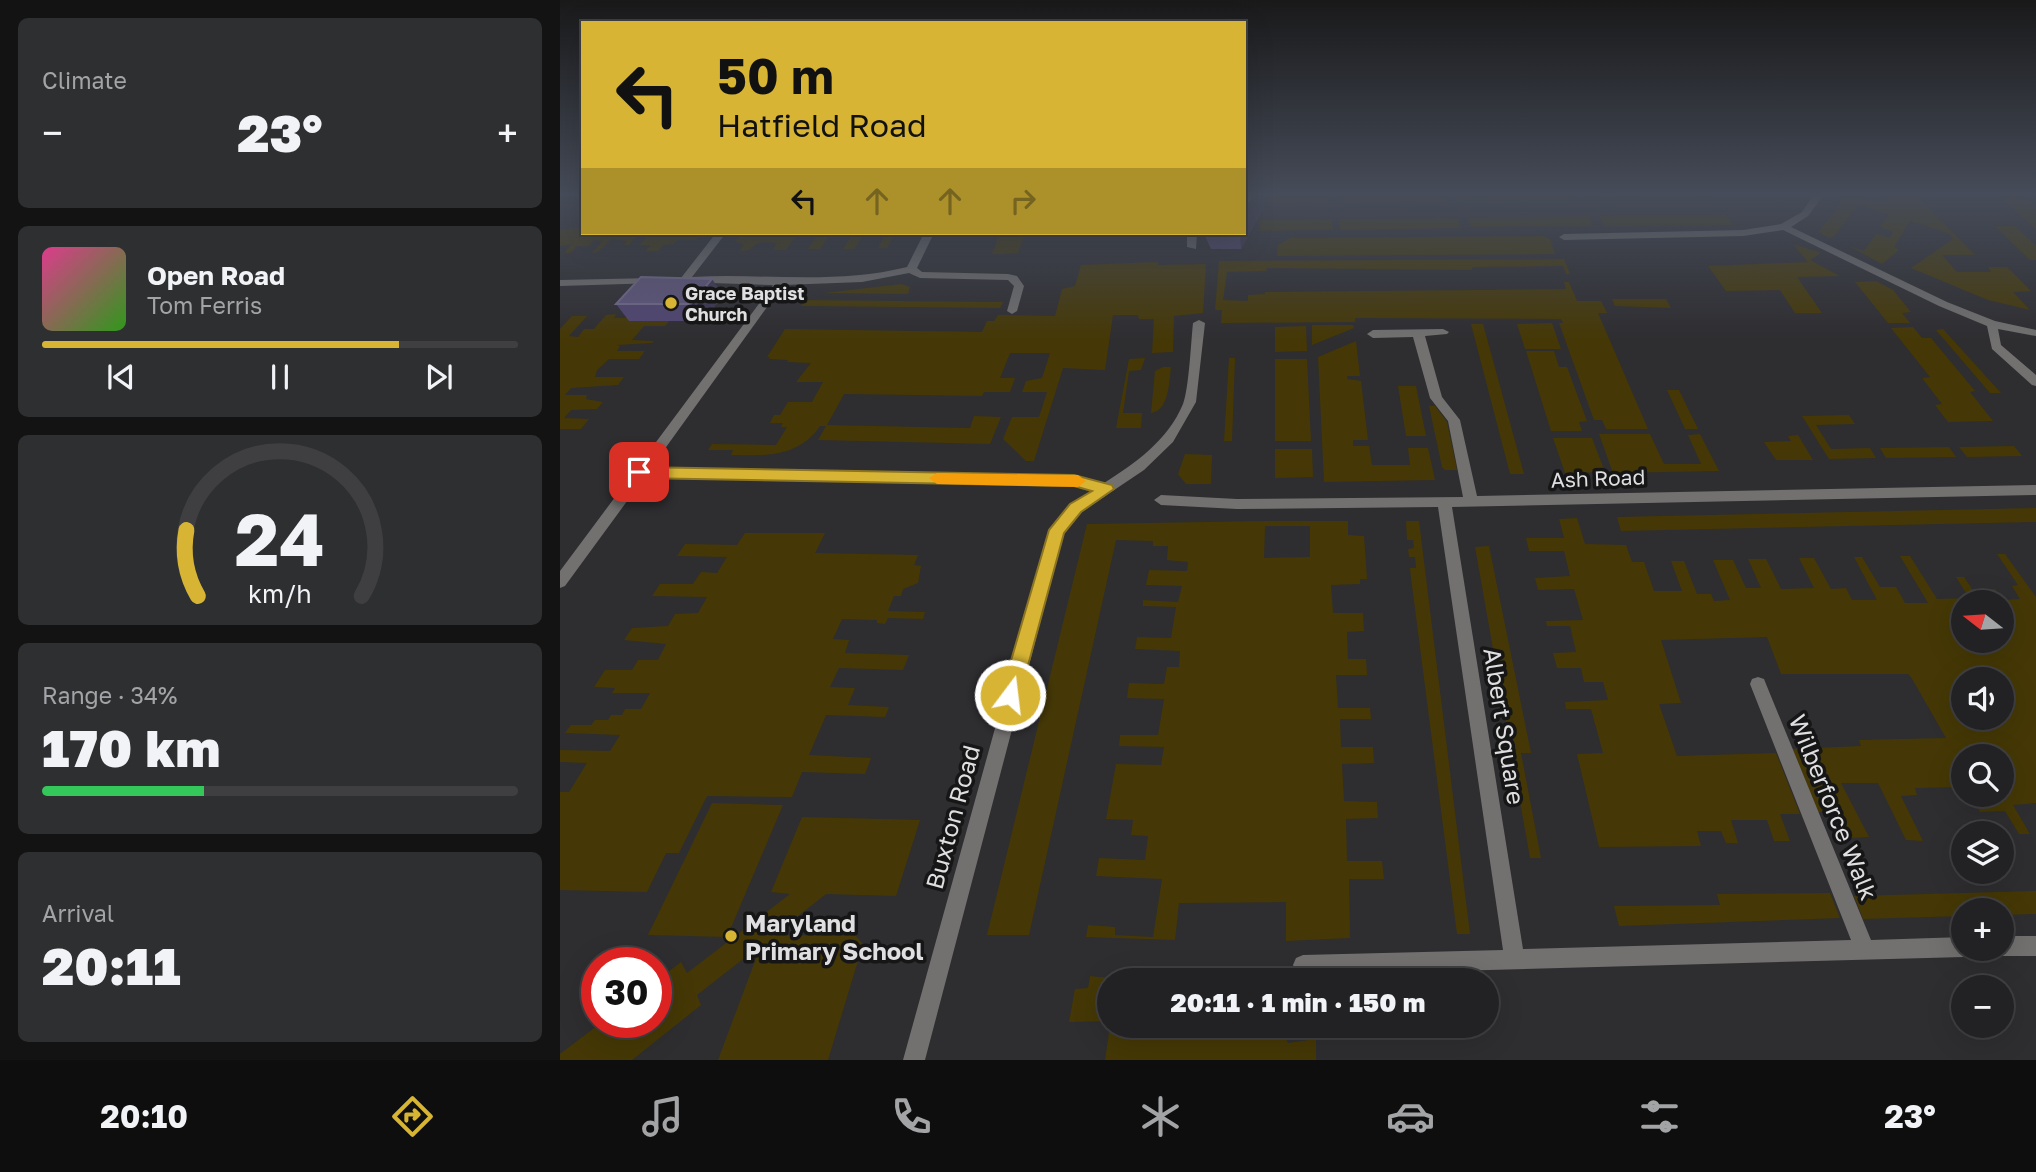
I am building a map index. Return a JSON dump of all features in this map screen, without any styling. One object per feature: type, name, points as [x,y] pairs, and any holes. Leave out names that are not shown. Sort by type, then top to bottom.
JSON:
[{"type":"street","points":[[685,280],[714,242]]},
{"type":"street","points":[[911,270],[924,242]]},
{"type":"street","points":[[1192,242],[1192,247]]},
{"type":"street","points":[[1816,242],[1943,304],[1992,324],[2036,333]]},
{"type":"street","points":[[560,284],[685,280],[781,281],[876,276],[911,270],[920,275],[1013,278],[1020,291],[1012,311]]},
{"type":"street","points":[[560,582],[781,281]]},
{"type":"street","name":"Buxton Road","points":[[914,1060],[1054,538],[1072,511],[1139,467],[1166,443],[1190,402],[1199,323]]},
{"type":"street","points":[[1992,324],[1996,346],[2036,382]]},
{"type":"street","points":[[1373,334],[1443,332]]},
{"type":"street","points":[[1418,334],[1436,398],[1454,420],[1471,502]]},
{"type":"street","points":[[639,472],[1074,480],[1107,489]]},
{"type":"street","name":"Ash Road","points":[[1161,500],[1237,504],[1471,502],[2036,490]]},
{"type":"street","name":"Albert Square","points":[[1444,502],[1514,958]]},
{"type":"street","name":"Wilberforce Walk","points":[[1758,684],[1864,948]]},
{"type":"street","points":[[2014,946],[2036,946]]},
{"type":"street","points":[[1303,965],[1951,947]]},
{"type":"shaded area","points":[[560,242],[592,242],[588,246],[577,246],[570,253],[564,253],[572,244],[560,246]]},
{"type":"shaded area","points":[[602,242],[608,242],[598,252],[592,253]]},
{"type":"shaded area","points":[[642,242],[675,242],[663,245],[658,251],[646,251],[651,245],[640,245]]},
{"type":"shaded area","points":[[739,242],[762,242],[750,250],[740,251],[744,244]]},
{"type":"shaded area","points":[[770,242],[791,242],[786,250],[773,250],[777,243]]},
{"type":"shaded area","points":[[812,242],[825,242],[820,249],[808,249]]},
{"type":"shaded area","points":[[847,242],[858,242],[854,249],[843,249]]},
{"type":"shaded area","points":[[881,242],[890,242],[887,248],[878,248]]},
{"type":"shaded area","points":[[996,242],[1022,242],[1018,253],[992,254]]},
{"type":"shaded area","points":[[1282,242],[1551,242],[1555,254],[1277,256],[1278,245]]},
{"type":"shaded area","points":[[1870,242],[1897,242],[1894,247],[1899,250],[1882,264],[1849,246],[1864,251]]},
{"type":"shaded area","points":[[1948,242],[1963,242],[1975,255],[1942,255],[1957,272],[1991,272],[1988,267],[2007,267],[2031,291],[2013,292],[2030,310],[1988,300],[1911,268]]},
{"type":"shaded area","points":[[2012,242],[2032,242],[2036,246],[2036,260],[2030,260]]},
{"type":"shaded area","points":[[1793,244],[1821,253],[1810,260],[1840,276],[1797,277],[1822,313],[1795,313],[1780,290],[1726,291],[1708,266],[1808,262]]},
{"type":"shaded area","points":[[1564,259],[1570,274],[1566,274],[1563,266],[1472,267],[1472,270],[1267,268],[1266,271],[1227,272],[1223,300],[1248,301],[1248,295],[1265,292],[1566,289],[1564,282],[1569,282],[1577,301],[1601,301],[1607,313],[1598,313],[1648,429],[1606,429],[1602,420],[1594,420],[1559,323],[1563,323],[1561,319],[1355,318],[1355,322],[1221,323],[1222,310],[1215,310],[1219,261]]},
{"type":"shaded area","points":[[1158,262],[1158,265],[1206,264],[1203,313],[1174,316],[1173,352],[1152,353],[1154,319],[1139,319],[1138,315],[1113,315],[1105,370],[1063,368],[1034,461],[1026,461],[1003,439],[1012,417],[1039,417],[1047,392],[1022,392],[1026,381],[1042,378],[1050,353],[1010,353],[1000,378],[1015,378],[1010,392],[984,392],[982,396],[844,394],[827,425],[970,428],[974,416],[1001,417],[990,444],[818,440],[826,426],[820,426],[802,444],[781,452],[731,455],[733,450],[708,450],[712,444],[776,445],[787,427],[781,427],[783,423],[770,423],[774,415],[780,415],[788,402],[812,402],[823,382],[796,382],[811,363],[787,362],[788,360],[767,357],[785,329],[982,332],[987,321],[994,321],[998,315],[1055,316],[1062,289],[1075,286],[1081,265]]},
{"type":"shaded area","points":[[1876,281],[1893,290],[1911,312],[1902,313],[1910,323],[1888,323],[1855,282]]},
{"type":"shaded area","points":[[901,284],[910,287],[908,294],[824,293]]},
{"type":"shaded area","points":[[1612,299],[1666,299],[1671,308],[1615,306]]},
{"type":"shaded area","points":[[806,300],[1003,302],[1000,308],[801,306]]},
{"type":"shaded area","points":[[616,314],[614,318],[630,318],[629,321],[669,321],[665,326],[644,326],[632,340],[654,341],[652,343],[617,345],[620,346],[617,351],[645,351],[639,359],[609,359],[597,370],[595,377],[624,377],[618,385],[571,388],[565,395],[587,395],[586,399],[603,402],[597,409],[571,410],[564,418],[589,419],[581,429],[560,429],[560,329],[572,316],[587,316],[569,336],[578,337],[584,329],[594,329],[606,315]]},
{"type":"shaded area","points":[[1552,323],[1561,349],[1525,349],[1517,324]]},
{"type":"shaded area","points":[[1471,324],[1483,324],[1524,474],[1510,474]]},
{"type":"shaded area","points":[[1312,325],[1353,325],[1354,328],[1312,345]]},
{"type":"shaded area","points":[[1306,326],[1307,351],[1275,352],[1275,327]]},
{"type":"shaded area","points":[[1913,327],[1922,338],[1931,338],[1975,391],[1970,392],[1993,421],[1948,422],[1935,405],[1942,404],[1922,378],[1930,377],[1891,328]]},
{"type":"shaded area","points":[[1943,329],[2001,393],[1990,393],[1936,330]]},
{"type":"shaded area","points":[[1356,341],[1360,376],[1347,376],[1347,379],[1361,381],[1368,440],[1353,440],[1353,446],[1369,446],[1372,465],[1410,465],[1408,448],[1428,448],[1435,480],[1324,482],[1318,357]]},
{"type":"shaded area","points":[[1526,351],[1554,351],[1559,367],[1567,367],[1587,421],[1579,422],[1582,431],[1551,431]]},
{"type":"shaded area","points":[[1145,358],[1141,370],[1129,371],[1123,413],[1142,413],[1141,428],[1116,428],[1129,359]]},
{"type":"shaded area","points":[[1229,358],[1235,358],[1232,441],[1224,441]]},
{"type":"shaded area","points":[[1275,359],[1307,359],[1311,441],[1275,441]]},
{"type":"shaded area","points":[[1171,367],[1167,395],[1161,407],[1151,413],[1155,371]]},
{"type":"shaded area","points":[[1398,386],[1416,386],[1426,436],[1406,436]]},
{"type":"shaded area","points":[[1667,390],[1679,390],[1698,429],[1685,429]]},
{"type":"shaded area","points":[[1429,406],[1435,406],[1447,422],[1457,470],[1445,470],[1442,467]]},
{"type":"shaded area","points":[[1849,415],[1855,424],[1816,425],[1831,449],[1870,448],[1876,458],[1829,459],[1802,416]]},
{"type":"shaded area","points":[[1599,434],[1650,434],[1664,464],[1701,464],[1688,435],[1700,434],[1719,471],[1613,473]]},
{"type":"shaded area","points":[[1798,435],[1813,460],[1776,460],[1764,442],[1791,441],[1788,436]]},
{"type":"shaded area","points":[[1553,438],[1592,438],[1605,472],[1565,473]]},
{"type":"shaded area","points":[[2014,446],[2022,456],[1967,457],[1959,447]]},
{"type":"shaded area","points":[[1949,447],[1956,457],[1886,458],[1880,448]]},
{"type":"shaded area","points":[[1275,449],[1312,449],[1313,477],[1275,478]]},
{"type":"shaded area","points":[[1185,454],[1212,455],[1211,484],[1186,484],[1178,474]]},
{"type":"shaded area","points":[[2036,508],[2036,522],[1621,531],[1617,517]]},
{"type":"shaded area","points":[[1577,518],[1585,544],[1626,545],[1632,562],[1644,562],[1654,591],[1682,591],[1671,561],[1684,561],[1697,594],[1711,594],[1714,601],[1730,600],[1713,560],[1733,560],[1746,588],[1761,588],[1748,559],[1766,559],[1781,589],[1814,588],[1799,558],[1814,558],[1831,589],[1846,588],[1852,600],[1877,600],[1854,557],[1862,557],[1880,587],[1896,587],[1905,603],[1928,603],[1900,556],[1910,556],[1937,599],[1951,599],[1951,653],[2014,653],[2014,599],[2020,599],[2012,586],[2018,585],[1997,554],[2005,554],[2036,597],[2036,803],[2014,805],[2014,744],[1951,744],[1951,787],[1915,788],[1917,795],[1901,796],[1923,841],[1906,840],[1878,783],[1841,783],[1869,837],[1851,838],[1839,811],[1818,812],[1792,749],[1861,746],[1859,740],[1946,738],[1911,677],[1908,674],[1781,674],[1767,637],[1661,640],[1681,703],[1659,704],[1677,756],[1776,753],[1800,814],[1780,814],[1790,841],[1774,841],[1767,820],[1731,820],[1738,843],[1726,843],[1721,831],[1697,831],[1701,846],[1599,847],[1577,754],[1603,753],[1591,709],[1566,709],[1565,702],[1608,700],[1603,682],[1584,682],[1581,668],[1557,668],[1553,653],[1576,652],[1570,626],[1547,626],[1546,621],[1583,620],[1574,589],[1538,590],[1535,578],[1570,576],[1564,551],[1529,551],[1526,538],[1564,538],[1559,519]]},
{"type":"shaded area","points":[[1348,521],[1348,535],[1364,536],[1367,579],[1360,579],[1360,584],[1331,585],[1333,613],[1363,613],[1364,631],[1347,632],[1348,659],[1366,659],[1367,675],[1336,675],[1338,708],[1370,708],[1371,719],[1340,719],[1341,747],[1373,747],[1374,763],[1342,764],[1344,801],[1377,802],[1378,818],[1346,819],[1347,861],[1382,861],[1384,879],[1349,879],[1350,938],[1286,941],[1286,902],[1179,903],[1175,940],[1086,937],[1088,925],[1115,927],[1115,935],[1153,937],[1162,879],[1096,876],[1099,858],[1145,860],[1148,836],[1131,835],[1133,820],[1106,819],[1116,764],[1161,765],[1164,747],[1119,746],[1120,735],[1158,735],[1164,699],[1127,698],[1129,683],[1164,684],[1167,667],[1179,667],[1180,651],[1135,649],[1137,637],[1171,638],[1176,607],[1143,606],[1143,600],[1178,602],[1182,586],[1146,585],[1149,570],[1187,571],[1188,562],[1167,560],[1168,546],[1153,546],[1153,541],[1116,540],[1029,935],[987,935],[1087,524]],"holes":[[[1265,526],[1310,526],[1310,557],[1264,558]]]},
{"type":"shaded area","points":[[1406,521],[1419,521],[1470,934],[1457,934],[1411,578],[1410,568],[1416,568],[1415,557],[1409,557],[1408,549],[1414,548],[1413,540],[1407,540]]},
{"type":"shaded area","points":[[745,533],[825,533],[815,553],[918,555],[914,565],[921,566],[918,583],[903,589],[901,596],[894,596],[888,611],[925,612],[923,619],[888,618],[885,624],[877,623],[877,620],[842,619],[833,639],[849,640],[845,653],[909,655],[903,670],[839,668],[830,687],[855,688],[848,705],[889,707],[885,717],[826,715],[809,755],[871,758],[865,774],[802,772],[792,797],[707,796],[679,853],[666,853],[647,892],[560,890],[560,792],[569,792],[587,763],[560,762],[560,750],[610,751],[620,735],[565,733],[571,725],[591,725],[595,720],[608,720],[611,715],[622,715],[625,709],[641,709],[650,693],[612,693],[615,688],[594,687],[605,670],[632,670],[638,660],[658,660],[666,644],[624,640],[632,628],[668,626],[675,614],[698,613],[707,597],[652,596],[660,584],[693,584],[701,572],[717,573],[727,557],[677,556],[685,544],[737,545]]},
{"type":"shaded area","points":[[1489,546],[1531,753],[1521,753],[1541,858],[1530,858],[1475,547]]},
{"type":"shaded area","points":[[1956,577],[1964,577],[1972,589],[1995,589],[1964,590]]},
{"type":"shaded area","points":[[712,803],[783,805],[727,937],[648,935]]},
{"type":"shaded area","points":[[1977,807],[2014,807],[2030,834],[2019,834],[2014,821],[2011,821],[2005,811],[1980,812]]},
{"type":"shaded area","points":[[802,817],[920,820],[896,896],[826,894],[774,935],[856,936],[863,944],[828,1060],[718,1060],[761,945],[697,995],[701,1005],[672,1028],[672,969],[681,962],[687,973],[790,894],[771,892]]},
{"type":"shaded area","points":[[2036,891],[2036,914],[2014,915],[2014,898],[1951,898],[1951,916],[1863,919],[1854,896]]},
{"type":"shaded area","points":[[1830,893],[1840,918],[1619,926],[1614,906],[1720,905],[1717,894]]},
{"type":"shaded area","points":[[1090,976],[1097,977],[1097,1021],[1069,1022],[1075,989],[1088,988]]},
{"type":"shaded area","points":[[581,1038],[660,1038],[632,1060],[560,1060],[560,1054]]},
{"type":"shaded area","points":[[1108,1038],[1286,1038],[1288,1043],[1316,1039],[1316,1060],[1105,1060]]},
{"type":"building","points":[[641,277],[712,279],[691,304],[616,304]]},
{"type":"slow traffic","points":[[937,478],[1078,481]]},
{"type":"place","name":"Grace Baptist Church","points":[[671,303]]},
{"type":"place","name":"Maryland Primary School","points":[[731,936]]},
{"type":"route","points":[[639,472],[1074,480],[1107,489],[1075,508],[1056,530],[1010,695]]}]
